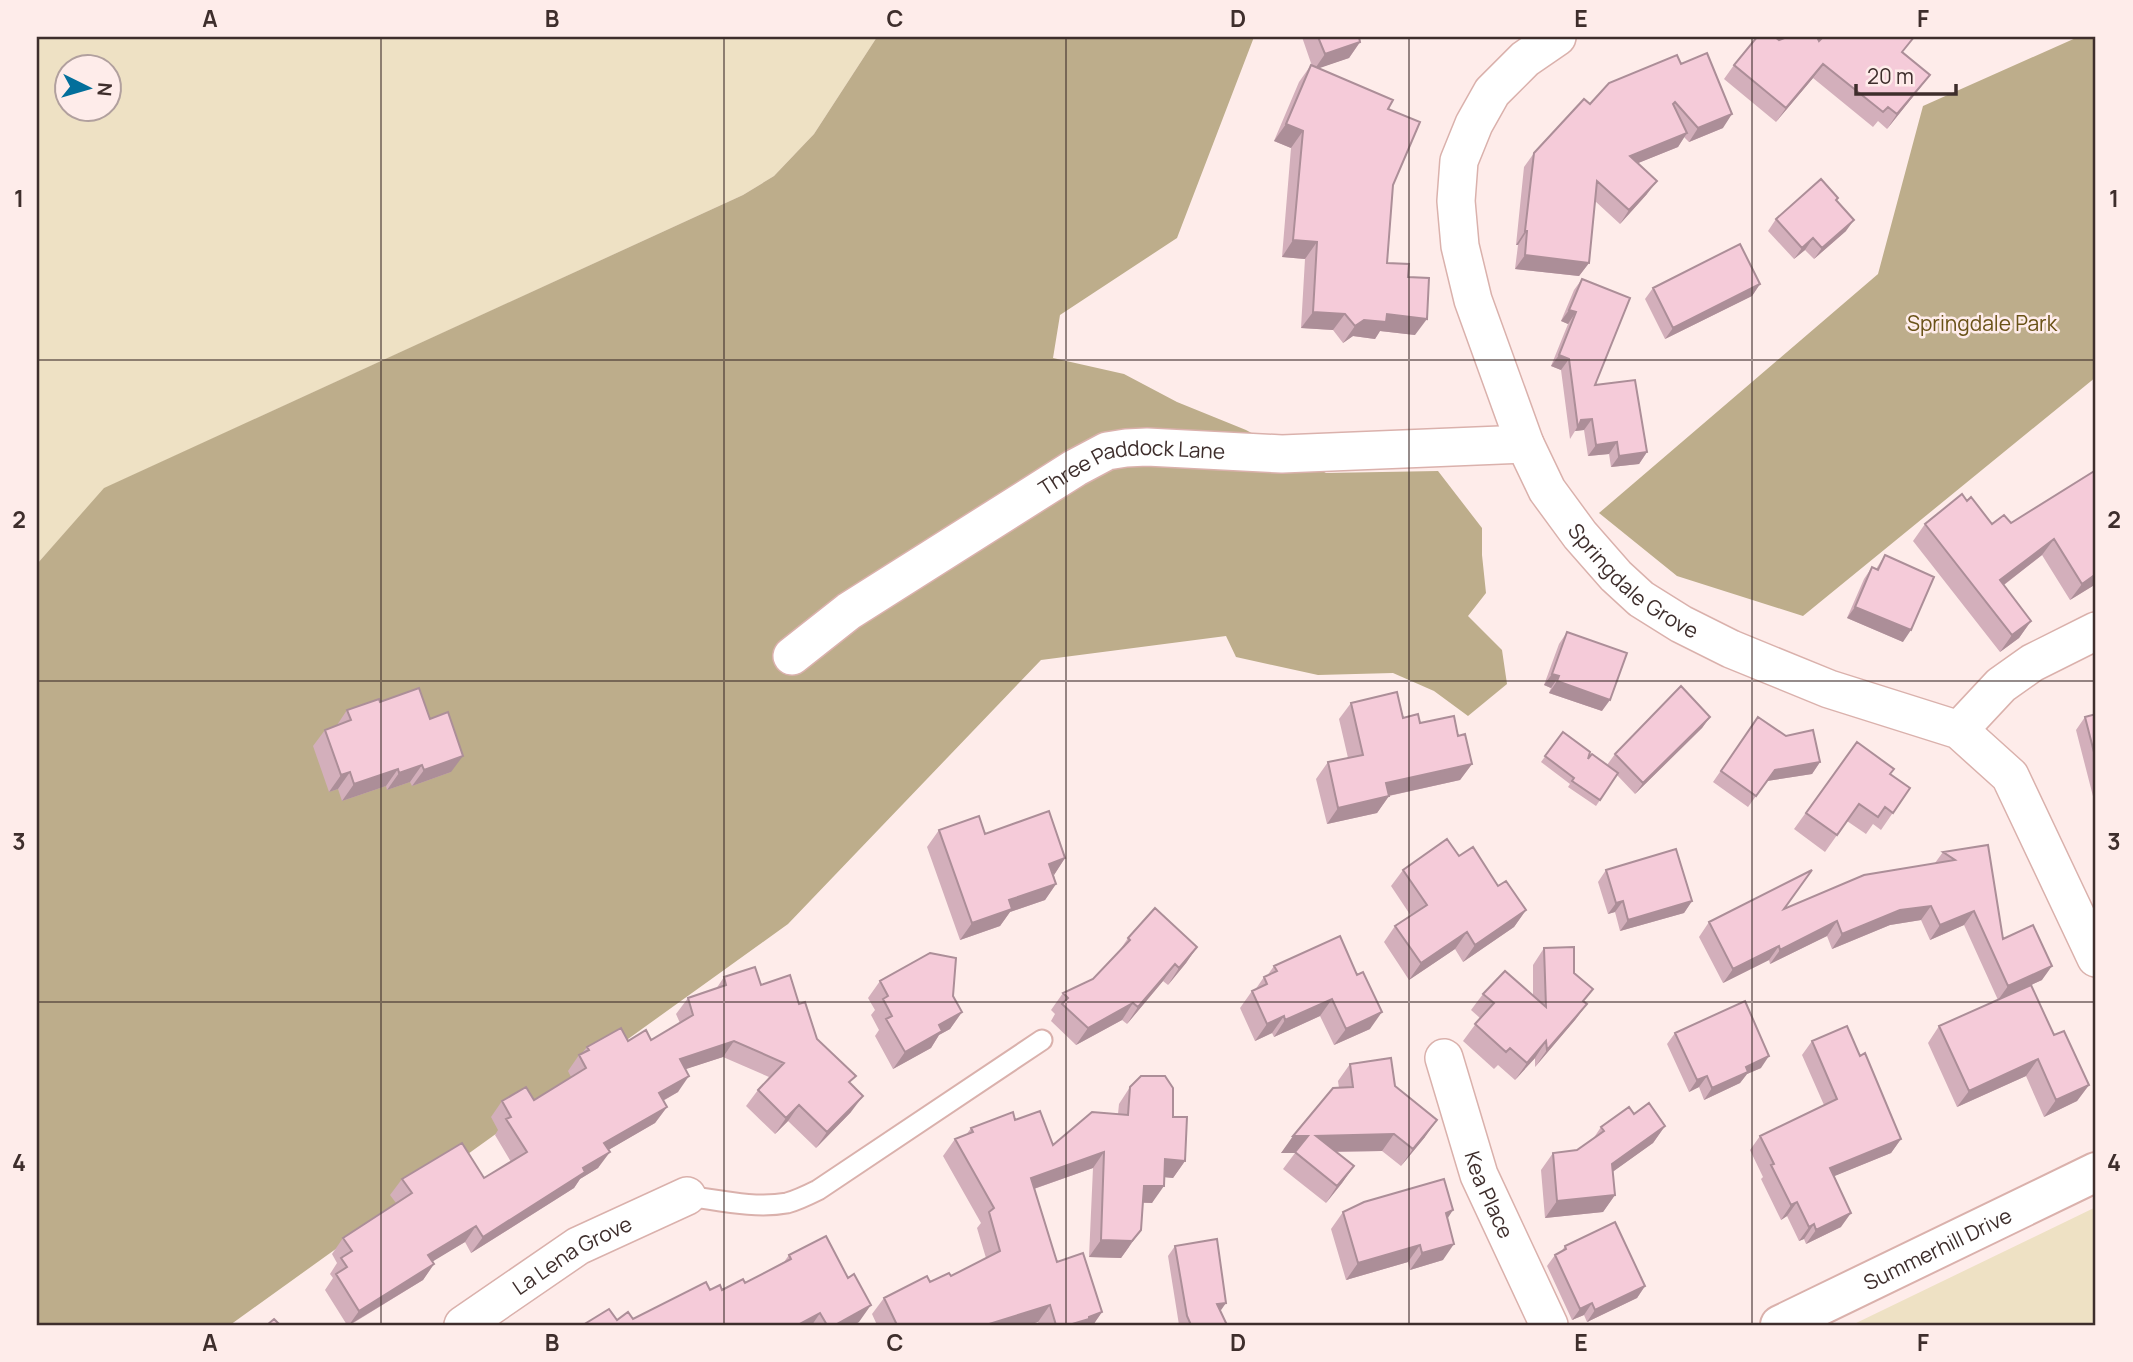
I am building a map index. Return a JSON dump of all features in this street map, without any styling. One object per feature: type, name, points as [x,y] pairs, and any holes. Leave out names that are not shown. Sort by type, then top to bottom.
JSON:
[{"type":"main road","name":"Summerhill Drive","points":[[1780,1325],[2096,1172]]},
{"type":"street","name":"Springdale Grove","points":[[1557,37],[1525,59],[1492,92],[1474,124],[1459,161],[1456,201],[1462,257],[1472,300],[1525,444],[1547,489],[1580,535],[1616,576],[1641,599],[1681,624],[1743,654],[1829,689],[1959,730],[2010,776],[2096,958]]},
{"type":"street","name":"Three Paddock Lane","points":[[792,656],[861,604],[1075,468],[1107,451],[1147,447],[1282,454],[1525,444]]},
{"type":"street","points":[[1959,730],[2001,685],[2032,663],[2096,631]]},
{"type":"street","name":"Kea Place","points":[[1444,1058],[1479,1175],[1549,1325]]},
{"type":"street","name":"La Lena Grove","points":[[463,1325],[578,1246],[687,1196]]},
{"type":"lane","points":[[687,1196],[753,1204],[784,1204],[800,1199],[818,1190],[1042,1040]]},
{"type":"shaded area","points":[[37,37],[877,37],[814,134],[774,176],[743,195],[105,488],[37,564]]},
{"type":"shaded area","points":[[2096,1207],[2096,1325],[1852,1325]]},
{"type":"green space","points":[[877,37],[1254,37],[1177,238],[1060,315],[1053,358],[1124,374],[1177,402],[1246,430],[1326,473],[1438,471],[1482,528],[1486,593],[1468,616],[1502,650],[1507,684],[1468,716],[1434,691],[1393,673],[1318,675],[1236,657],[1226,636],[1041,660],[788,924],[230,1325],[37,1325],[37,564],[104,488],[743,195],[774,176],[814,134]]},
{"type":"green space","name":"Springdale Park","points":[[2078,37],[2096,37],[2096,377],[1803,616],[1677,576],[1599,513],[1878,274],[1923,106]]},
{"type":"building","points":[[1318,37],[1359,37],[1360,42],[1325,54]]},
{"type":"building","points":[[1757,37],[1775,37],[1779,40],[1787,37],[1817,37],[1819,41],[1823,37],[1914,37],[1902,52],[1930,75],[1897,114],[1888,107],[1883,112],[1823,64],[1786,108],[1734,65]]},
{"type":"building","points":[[1707,53],[1732,114],[1698,128],[1675,102],[1673,104],[1687,133],[1630,156],[1657,181],[1629,210],[1597,181],[1589,263],[1525,255],[1525,231],[1534,153],[1584,99],[1590,104],[1609,83],[1677,55],[1681,64]]},
{"type":"building","points":[[1311,65],[1393,100],[1388,109],[1420,122],[1393,185],[1387,263],[1409,264],[1408,277],[1429,278],[1427,319],[1387,314],[1386,322],[1364,320],[1355,326],[1345,314],[1313,312],[1317,242],[1293,240],[1303,131],[1286,124]]},
{"type":"building","points":[[1821,179],[1854,220],[1822,248],[1813,238],[1802,248],[1776,219]]},
{"type":"building","points":[[1740,244],[1760,284],[1673,328],[1653,288]]},
{"type":"building","points":[[1582,279],[1630,298],[1595,385],[1635,380],[1647,452],[1619,456],[1617,442],[1596,445],[1592,419],[1581,420],[1578,428],[1569,359],[1559,355],[1576,312],[1569,310]]},
{"type":"building","points":[[2096,470],[2096,574],[2082,584],[2054,539],[2000,580],[2031,621],[2012,635],[1925,524],[1962,494],[1967,501],[1971,497],[1992,524],[2004,515],[2011,523]]},
{"type":"building","points":[[1885,555],[1934,577],[1911,630],[1855,607],[1872,567],[1878,570]]},
{"type":"building","points":[[1567,632],[1627,653],[1610,700],[1557,681],[1559,676],[1552,674]]},
{"type":"building","points":[[1681,686],[1710,717],[1643,783],[1615,754]]},
{"type":"building","points":[[419,688],[430,719],[448,712],[463,756],[424,770],[422,765],[399,773],[398,769],[354,784],[350,772],[341,775],[325,730],[351,720],[347,710]]},
{"type":"building","points":[[1397,692],[1403,718],[1418,714],[1420,723],[1454,716],[1458,736],[1465,734],[1472,764],[1386,783],[1389,796],[1338,808],[1328,762],[1363,755],[1351,703]]},
{"type":"building","points":[[2096,714],[2096,760],[2085,717]]},
{"type":"building","points":[[1758,717],[1786,736],[1813,730],[1820,762],[1775,770],[1756,796],[1721,771]]},
{"type":"building","points":[[1563,732],[1590,752],[1588,759],[1592,754],[1618,773],[1600,800],[1572,781],[1574,778],[1545,756]]},
{"type":"building","points":[[1857,742],[1894,769],[1890,774],[1910,788],[1893,813],[1885,807],[1878,817],[1859,804],[1837,835],[1806,813]]},
{"type":"building","points":[[1049,811],[1065,858],[1049,864],[1056,884],[1009,900],[1012,909],[972,923],[939,830],[979,816],[985,834]]},
{"type":"building","points":[[1447,839],[1459,856],[1473,847],[1498,886],[1506,881],[1526,910],[1475,945],[1467,932],[1421,963],[1395,926],[1427,905],[1403,870]]},
{"type":"building","points":[[1988,845],[2003,939],[2033,925],[2052,966],[2008,986],[1974,911],[1940,925],[1931,906],[1900,910],[1842,934],[1837,921],[1780,950],[1779,946],[1733,969],[1709,922],[1812,870],[1784,909],[1864,875],[1955,860],[1943,852]]},
{"type":"building","points":[[1676,849],[1692,901],[1628,920],[1623,901],[1616,903],[1606,870]]},
{"type":"building","points":[[1155,908],[1197,947],[1179,968],[1175,964],[1138,1007],[1133,1003],[1088,1028],[1062,1004],[1068,998],[1063,993],[1093,979],[1130,940],[1128,938]]},
{"type":"building","points":[[1340,936],[1357,975],[1363,972],[1382,1012],[1346,1029],[1332,999],[1285,1020],[1284,1016],[1267,1024],[1252,991],[1267,984],[1264,977],[1277,971],[1274,966]]},
{"type":"building","points":[[1574,947],[1574,973],[1593,989],[1583,1001],[1587,1004],[1547,1050],[1546,1041],[1527,1063],[1510,1048],[1506,1052],[1475,1024],[1494,1003],[1483,994],[1505,971],[1546,1007],[1544,948]]},
{"type":"building","points":[[930,953],[956,958],[953,996],[962,1012],[939,1025],[942,1031],[905,1052],[886,1019],[892,1016],[883,999],[888,996],[880,981]]},
{"type":"building","points":[[755,967],[761,985],[790,975],[799,1004],[805,1002],[817,1039],[856,1076],[849,1082],[863,1096],[827,1132],[799,1105],[786,1118],[758,1090],[784,1063],[734,1041],[680,1059],[689,1076],[659,1093],[667,1107],[604,1143],[610,1152],[583,1168],[585,1172],[483,1237],[476,1226],[428,1255],[434,1264],[359,1311],[336,1274],[347,1267],[341,1258],[352,1251],[343,1238],[412,1193],[402,1179],[462,1143],[484,1178],[527,1152],[506,1119],[511,1117],[502,1101],[526,1087],[534,1100],[586,1068],[579,1055],[589,1050],[587,1047],[621,1028],[628,1041],[646,1030],[651,1040],[693,1015],[688,998],[726,985],[724,977]]},
{"type":"building","points":[[2031,985],[2054,1035],[2064,1031],[2089,1085],[2056,1100],[2038,1059],[1969,1091],[1939,1026]]},
{"type":"building","points":[[1745,1001],[1769,1056],[1746,1067],[1748,1072],[1712,1088],[1707,1076],[1697,1080],[1675,1033]]},
{"type":"building","points":[[1847,1026],[1860,1056],[1865,1053],[1901,1139],[1830,1168],[1851,1213],[1816,1230],[1814,1224],[1809,1227],[1797,1202],[1791,1205],[1760,1136],[1837,1099],[1812,1041]]},
{"type":"building","points":[[1391,1058],[1395,1086],[1437,1120],[1413,1149],[1394,1134],[1316,1136],[1354,1166],[1337,1186],[1295,1152],[1308,1136],[1293,1136],[1333,1088],[1353,1087],[1350,1064]]},
{"type":"building","points":[[1141,1076],[1165,1076],[1173,1088],[1173,1117],[1187,1117],[1185,1161],[1165,1159],[1164,1186],[1144,1186],[1141,1230],[1132,1241],[1101,1240],[1104,1152],[1031,1178],[1057,1262],[1083,1253],[1102,1312],[1069,1325],[1056,1325],[1050,1305],[986,1325],[897,1325],[884,1298],[927,1276],[930,1282],[949,1273],[951,1276],[1000,1251],[989,1212],[994,1208],[955,1139],[973,1132],[971,1128],[1013,1112],[1015,1120],[1040,1111],[1053,1145],[1092,1112],[1128,1115],[1130,1087]]},
{"type":"building","points":[[1649,1103],[1665,1126],[1612,1164],[1615,1195],[1557,1201],[1553,1153],[1577,1150],[1604,1131],[1601,1127],[1629,1107],[1634,1114]]},
{"type":"building","points":[[1444,1179],[1453,1210],[1446,1213],[1454,1244],[1422,1253],[1420,1245],[1358,1263],[1343,1212],[1364,1202]]},
{"type":"building","points":[[1615,1222],[1645,1286],[1595,1310],[1592,1303],[1580,1309],[1555,1255],[1566,1249],[1565,1246]]},
{"type":"building","points":[[826,1236],[848,1278],[854,1274],[871,1305],[835,1325],[827,1325],[820,1313],[798,1325],[583,1325],[609,1309],[617,1320],[628,1312],[633,1319],[706,1282],[710,1290],[720,1285],[722,1290],[743,1279],[745,1283],[791,1259],[789,1255]]},
{"type":"building","points":[[1217,1239],[1226,1303],[1217,1304],[1227,1325],[1191,1325],[1187,1316],[1175,1246]]},
{"type":"building","points":[[274,1319],[280,1325],[267,1325]]}]
